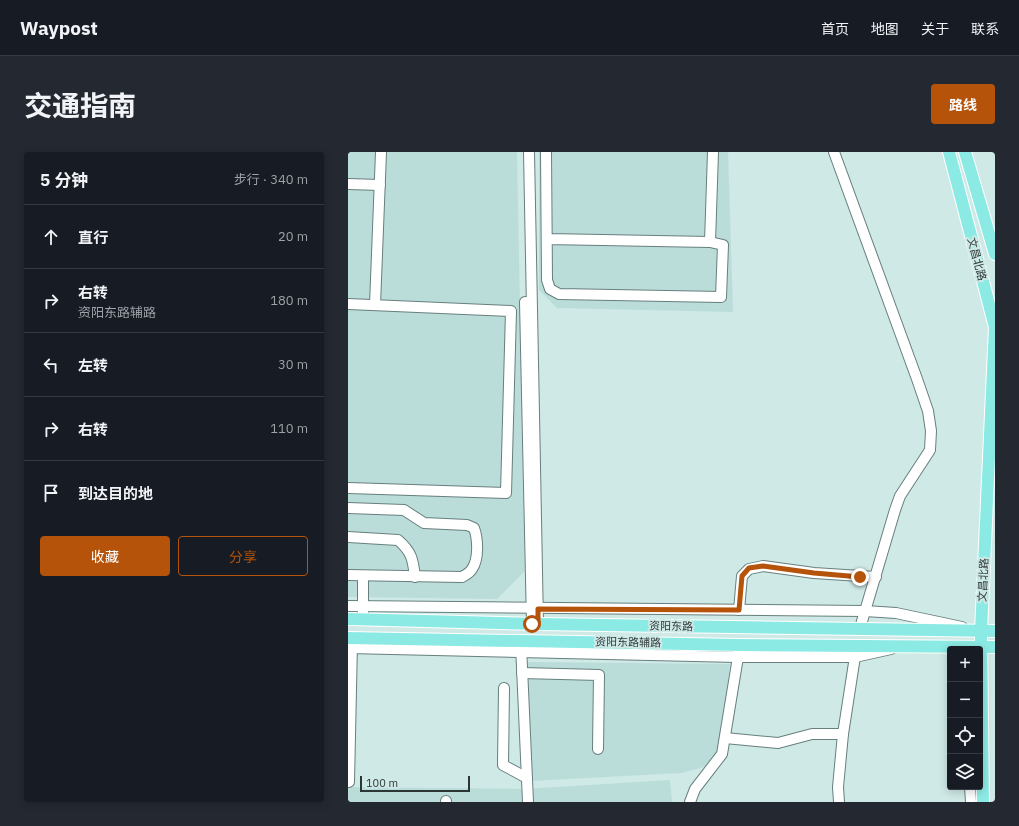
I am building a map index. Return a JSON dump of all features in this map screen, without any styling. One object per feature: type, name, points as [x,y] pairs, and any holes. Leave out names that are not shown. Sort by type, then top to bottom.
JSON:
[{"type":"main road","name":"文昌北路","points":[[949,152],[995,327],[980,646]]},
{"type":"main road","points":[[964,152],[995,254]]},
{"type":"main road","name":"资阳东路","points":[[348,619],[535,624],[995,631]]},
{"type":"main road","name":"资阳东路","points":[[350,643],[739,651],[856,651],[906,647],[947,647]]},
{"type":"main road","points":[[906,647],[947,655]]},
{"type":"main road","name":"资阳东路","points":[[983,647],[995,647]]},
{"type":"main road","name":"文昌北路","points":[[981,718],[983,802]]},
{"type":"street","points":[[376,305],[381,152]]},
{"type":"street","points":[[522,152],[535,609]]},
{"type":"street","points":[[529,152],[535,624]]},
{"type":"street","points":[[546,152],[547,280],[550,289],[559,294],[721,297],[723,245],[710,242],[547,239]]},
{"type":"street","points":[[710,242],[713,152]]},
{"type":"street","points":[[834,152],[924,398],[928,411],[931,431],[930,450],[900,496],[860,628]]},
{"type":"street","points":[[348,184],[380,185]]},
{"type":"street","points":[[348,304],[511,311],[506,493],[348,488]]},
{"type":"street","points":[[348,508],[404,510],[424,523],[467,525],[474,528],[476,535],[476,560],[471,570],[462,578],[348,575]]},
{"type":"street","points":[[348,537],[398,540],[407,548],[413,559],[415,577]]},
{"type":"street","points":[[739,610],[742,576],[749,568],[763,566],[814,573],[876,577]]},
{"type":"street","points":[[363,576],[363,620]]},
{"type":"street","points":[[348,606],[866,611],[896,613],[981,631]]},
{"type":"street","points":[[349,782],[350,643]]},
{"type":"street","points":[[521,647],[528,802]]},
{"type":"street","points":[[690,802],[695,789],[722,754],[739,651]]},
{"type":"street","points":[[839,802],[838,787],[843,734],[856,651]]},
{"type":"street","points":[[522,673],[599,675],[598,749]]},
{"type":"street","points":[[504,688],[504,764],[527,778]]},
{"type":"street","points":[[725,738],[778,743],[812,734],[843,734]]},
{"type":"street","points":[[970,790],[971,802]]},
{"type":"shaded area","points":[[348,152],[517,152],[525,571],[497,599],[348,597]]},
{"type":"shaded area","points":[[539,152],[728,152],[733,312],[557,308],[539,290]]},
{"type":"shaded area","points":[[528,662],[730,664],[719,752],[704,767],[682,773],[530,781]]},
{"type":"shaded area","points":[[670,780],[672,802],[348,802],[348,787],[525,789]]},
{"type":"route","points":[[532,624],[538,624],[538,609],[739,610],[742,576],[749,568],[763,566],[814,573],[860,577]]}]
